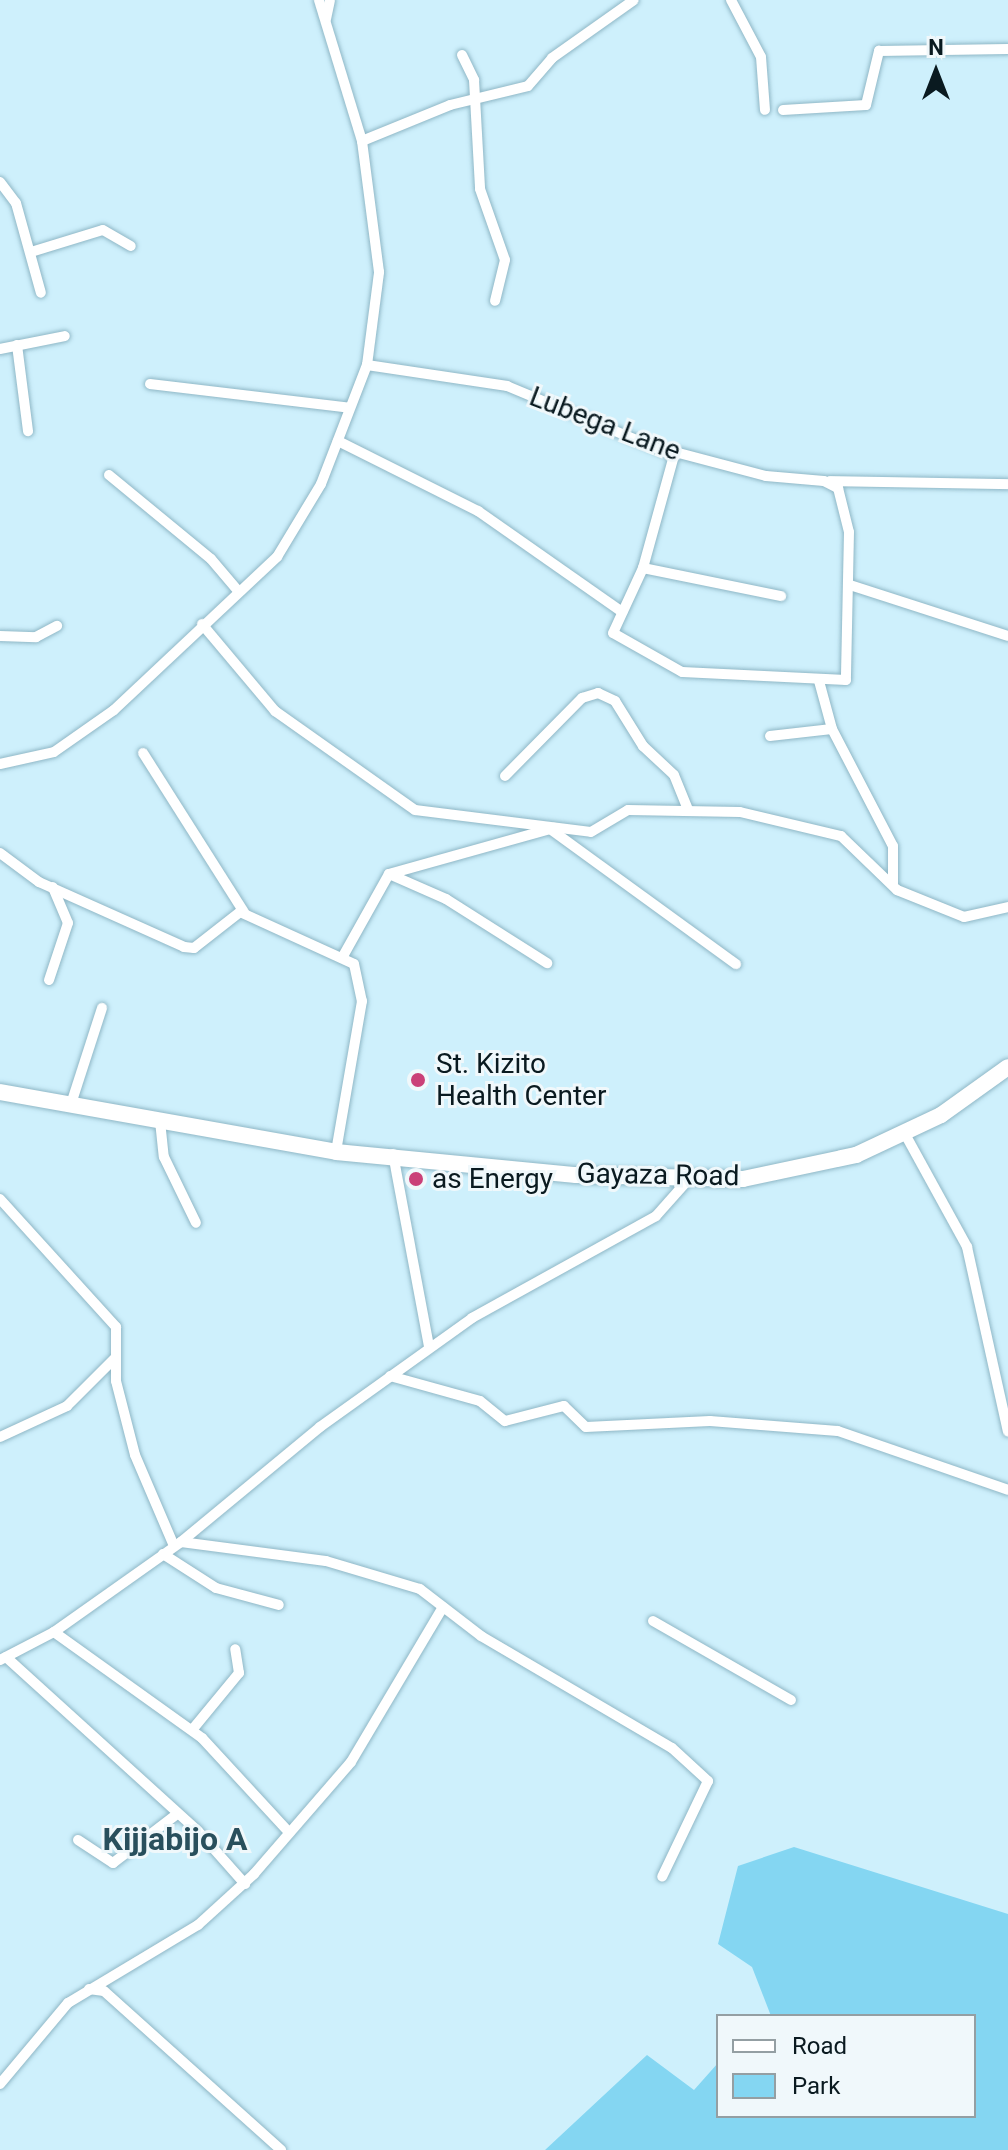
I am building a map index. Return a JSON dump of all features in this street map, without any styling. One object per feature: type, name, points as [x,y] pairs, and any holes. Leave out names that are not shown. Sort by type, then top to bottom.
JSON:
[{"type":"main road","name":"Gayaza Road","points":[[0,1092],[336,1152],[393,1152],[576,1175],[689,1179],[811,1167],[905,1134],[1008,1067]]},
{"type":"street","points":[[0,764],[68,746],[239,592],[289,543],[338,441],[367,365],[379,251],[362,141],[319,0]]},
{"type":"street","points":[[326,21],[330,0]]},
{"type":"street","points":[[362,141],[474,100],[528,86],[552,58],[634,0]]},
{"type":"street","points":[[731,0],[761,57],[765,110]]},
{"type":"street","points":[[783,110],[866,105],[875,52],[1008,49]]},
{"type":"street","points":[[462,55],[474,100],[480,189],[505,260],[495,301]]},
{"type":"street","points":[[0,182],[16,203],[41,293]]},
{"type":"street","points":[[31,252],[103,230],[131,246]]},
{"type":"street","points":[[0,349],[65,336]]},
{"type":"street","points":[[17,345],[28,431]]},
{"type":"street","name":"Lubega Lane","points":[[367,365],[507,386],[675,452],[734,471],[824,481],[1008,484]]},
{"type":"street","points":[[150,384],[350,408]]},
{"type":"street","points":[[338,441],[478,511],[622,612]]},
{"type":"street","points":[[675,452],[643,568],[613,633],[620,641],[682,672],[819,681],[851,676],[846,503],[824,481]]},
{"type":"street","points":[[109,475],[211,559],[239,592]]},
{"type":"street","points":[[643,568],[781,596]]},
{"type":"street","points":[[850,585],[1008,636]]},
{"type":"street","points":[[202,624],[275,711],[415,810],[591,832],[628,810],[740,812],[841,836],[893,885],[964,917],[1008,907]]},
{"type":"street","points":[[0,636],[36,637],[57,626]]},
{"type":"street","points":[[819,681],[832,729],[886,829],[893,885]]},
{"type":"street","points":[[505,776],[582,698],[598,693],[615,701],[643,746],[674,775],[688,810]]},
{"type":"street","points":[[770,736],[832,729]]},
{"type":"street","points":[[143,753],[244,912],[342,958],[363,983],[336,1152]]},
{"type":"street","points":[[342,958],[389,874],[555,828]]},
{"type":"street","points":[[555,828],[736,964]]},
{"type":"street","points":[[0,853],[53,887],[184,947],[244,912]]},
{"type":"street","points":[[389,874],[446,899],[547,963]]},
{"type":"street","points":[[49,980],[68,923],[53,887]]},
{"type":"street","points":[[71,1104],[102,1008]]},
{"type":"street","points":[[160,1121],[164,1157],[196,1223]]},
{"type":"street","points":[[905,1134],[967,1247],[1008,1432]]},
{"type":"street","points":[[393,1152],[429,1347]]},
{"type":"street","points":[[245,1884],[177,1814],[3,1659],[54,1632],[177,1544],[429,1347],[656,1216],[689,1179]]},
{"type":"street","points":[[0,1199],[116,1327],[117,1355],[135,1455],[177,1544]]},
{"type":"street","points":[[0,1437],[67,1406],[117,1355]]},
{"type":"street","points":[[390,1376],[480,1401],[505,1421],[564,1406],[586,1427],[710,1421],[838,1431],[1008,1490]]},
{"type":"street","points":[[177,1544],[326,1561],[420,1589],[443,1607],[706,1775],[707,1787],[662,1877]]},
{"type":"street","points":[[163,1554],[216,1588],[279,1605]]},
{"type":"street","points":[[68,2003],[198,1925],[245,1884],[286,1829],[351,1762],[388,1708],[408,1655],[443,1607]]},
{"type":"street","points":[[653,1621],[791,1700]]},
{"type":"street","points":[[54,1632],[192,1730],[286,1829]]},
{"type":"street","points":[[192,1730],[239,1673],[235,1649]]},
{"type":"street","points":[[78,1840],[113,1863],[177,1814]]},
{"type":"street","points":[[0,2084],[68,2003],[92,1987],[104,1991],[281,2150]]},
{"type":"green space","points":[[794,1847],[1008,1914],[1008,2150],[545,2150],[647,2055],[694,2090],[716,2065],[716,2118],[976,2118],[976,2014],[770,2014],[752,1967],[718,1944],[738,1866]]},
{"type":"place","name":"St. Kizito Health Center","points":[[418,1080]]},
{"type":"place","name":"as Energy","points":[[416,1179]]},
{"type":"district","name":"Kijjabijo A","points":[[175,1839]]}]
